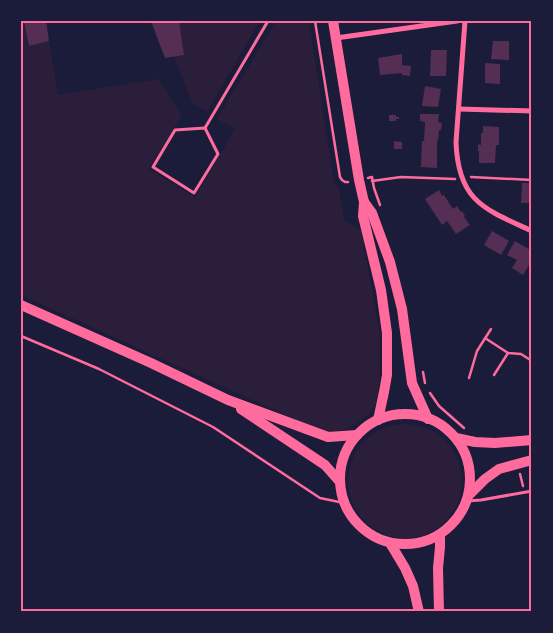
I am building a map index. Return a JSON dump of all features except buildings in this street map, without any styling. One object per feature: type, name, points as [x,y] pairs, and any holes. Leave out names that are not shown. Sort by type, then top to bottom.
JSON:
[{"type":"main road","points":[[333,21],[364,202],[363,216],[381,290],[387,333],[387,374],[378,420]]},
{"type":"main road","points":[[364,202],[372,213],[392,270],[402,309],[412,383],[428,419]]},
{"type":"main road","points":[[21,305],[151,363],[228,400],[328,437],[357,435]]},
{"type":"main road","points":[[228,400],[325,465],[340,482]]},
{"type":"main road","points":[[468,498],[471,475],[466,455],[456,438],[441,425],[428,419],[408,414],[393,415],[378,420],[367,426],[357,435],[344,457],[340,482],[344,503],[354,521],[370,535],[390,543],[407,545],[424,542],[440,535],[456,520],[468,498],[485,479],[499,469],[532,460]]},
{"type":"main road","points":[[456,438],[485,443],[532,440]]},
{"type":"main road","points":[[439,612],[438,568],[440,535]]},
{"type":"main road","points":[[390,543],[408,574],[419,612]]},
{"type":"street","points":[[336,38],[457,21]]},
{"type":"street","points":[[466,21],[456,142],[456,154],[460,172],[466,187],[484,207],[532,231]]},
{"type":"street","points":[[459,108],[532,111]]},
{"type":"lane","points":[[205,128],[268,21]]},
{"type":"lane","points":[[205,128],[218,154],[194,193],[153,167],[175,130],[205,128]]},
{"type":"lane","points":[[468,498],[481,500],[532,491]]},
{"type":"path","points":[[315,21],[340,177],[346,182],[352,181]]},
{"type":"path","points":[[381,206],[372,179],[401,177],[456,179]]},
{"type":"path","points":[[470,177],[532,180]]},
{"type":"path","points":[[469,378],[477,351],[491,330]]},
{"type":"path","points":[[21,336],[99,368],[212,427],[320,498],[344,503]]},
{"type":"path","points":[[485,338],[508,353],[521,354],[532,361]]},
{"type":"path","points":[[494,375],[508,353]]},
{"type":"path","points":[[422,368],[426,388],[439,406],[470,432]]},
{"type":"path","points":[[518,470],[525,493]]},
{"type":"shaded area","points":[[21,21],[24,21],[29,46],[49,41],[58,95],[158,79],[182,115],[149,169],[195,197],[235,129],[217,119],[276,21],[309,21],[334,182],[339,189],[344,220],[361,230],[380,334],[379,393],[375,406],[369,414],[358,423],[339,432],[328,432],[292,418],[21,295]]},
{"type":"shaded area","points":[[179,21],[260,21],[207,112],[193,104],[174,57],[184,55]]},
{"type":"shaded area","points":[[405,424],[427,429],[445,441],[457,459],[462,481],[457,503],[445,521],[427,533],[405,538],[383,533],[365,521],[353,503],[348,481],[353,459],[365,441],[383,429]]}]
